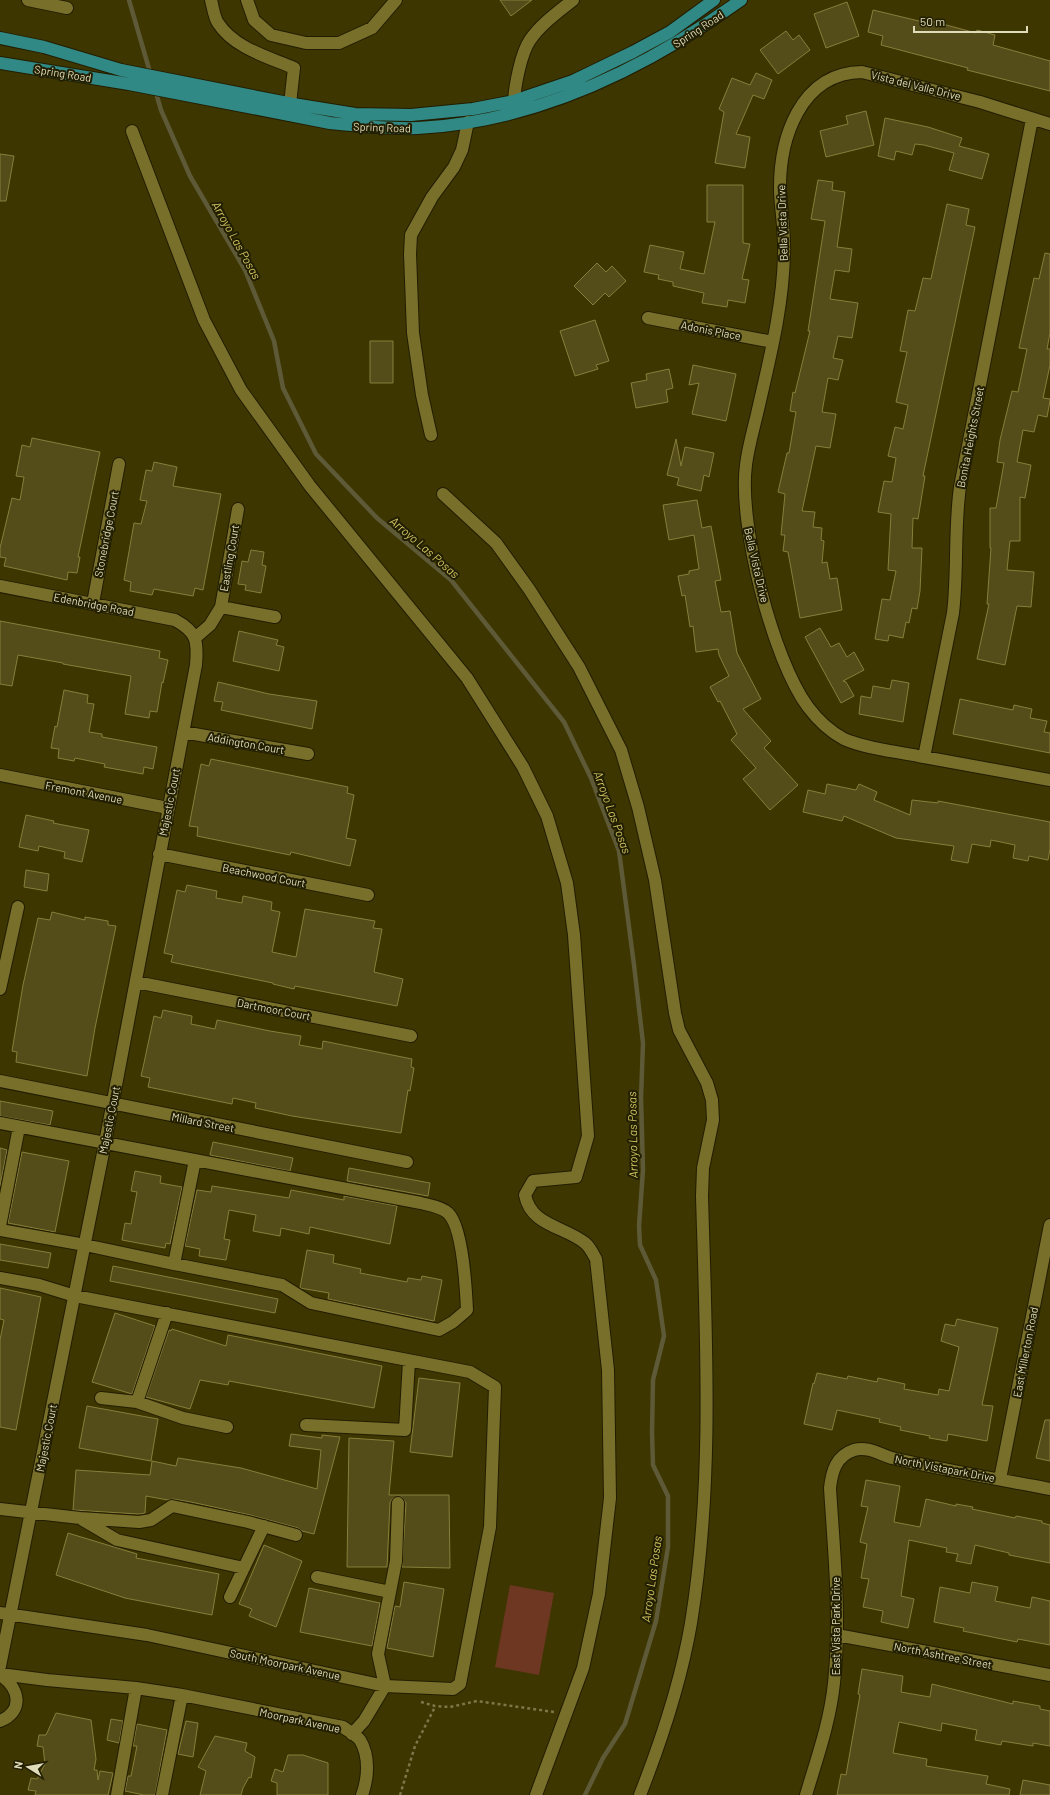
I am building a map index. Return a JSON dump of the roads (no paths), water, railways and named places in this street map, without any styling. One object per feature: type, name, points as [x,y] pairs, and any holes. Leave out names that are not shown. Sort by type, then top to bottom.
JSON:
[{"type":"main road","name":"Spring Road","points":[[0,38],[44,47],[121,70],[290,104],[355,114],[411,115],[473,109],[514,101],[573,81],[670,32],[714,0]]},
{"type":"main road","name":"Spring Road","points":[[0,63],[129,84],[330,123],[358,126],[417,128],[468,122],[504,115],[551,102],[620,74],[683,40],[741,0]]},
{"type":"street","points":[[28,0],[67,8]]},
{"type":"street","points":[[211,0],[218,22],[228,37],[255,52],[294,68],[290,104]]},
{"type":"street","points":[[247,0],[254,20],[271,35],[306,43],[339,43],[372,28],[396,0]]},
{"type":"street","points":[[514,101],[516,81],[529,41],[545,22],[573,0]]},
{"type":"street","name":"Vista del Valle Drive","points":[[783,161],[787,140],[800,106],[814,90],[825,82],[850,72],[872,74],[980,102],[1050,124]]},
{"type":"street","name":"Bonita Heights Street","points":[[924,757],[953,613],[957,515],[960,487],[1032,119]]},
{"type":"street","points":[[431,435],[422,394],[413,333],[410,254],[411,235],[432,197],[454,167],[462,150],[468,122]]},
{"type":"street","points":[[132,131],[204,320],[241,390],[310,486],[467,678],[522,767],[547,816],[567,883],[574,935],[588,1136],[576,1177],[533,1181],[525,1195],[527,1205],[534,1216],[586,1244],[596,1259],[608,1370],[610,1498],[597,1602],[583,1668],[536,1795]]},
{"type":"street","name":"Bella Vista Drive","points":[[783,161],[780,191],[784,265],[773,342],[746,465],[744,499],[750,543],[767,612],[784,660],[808,708],[835,734],[845,739],[865,746],[1050,780]]},
{"type":"street","name":"Adonis Place","points":[[648,318],[773,342]]},
{"type":"street","name":"Stonebridge Court","points":[[93,603],[120,464]]},
{"type":"street","points":[[444,494],[496,544],[529,589],[579,667],[621,750],[638,807],[655,880],[675,1013],[679,1030],[706,1083],[712,1100],[713,1120],[703,1168],[702,1196],[707,1417],[704,1493],[699,1560],[691,1623],[679,1676],[661,1742],[640,1795]]},
{"type":"street","name":"Eastling Court","points":[[221,607],[238,509]]},
{"type":"street","name":"Edenbridge Road","points":[[0,586],[175,620],[187,627],[195,638]]},
{"type":"street","points":[[195,638],[210,625],[221,607],[275,617]]},
{"type":"street","name":"Majestic Court","points":[[5,1614],[31,1513],[105,1143],[196,665],[197,645],[195,638]]},
{"type":"street","name":"Addington Court","points":[[183,732],[308,754]]},
{"type":"street","name":"Fremont Avenue","points":[[0,775],[168,808]]},
{"type":"street","name":"Beachwood Court","points":[[159,854],[368,895]]},
{"type":"street","points":[[0,989],[18,907]]},
{"type":"street","name":"Dartmoor Court","points":[[136,982],[411,1036]]},
{"type":"street","name":"Millard Street","points":[[0,1081],[407,1162]]},
{"type":"street","points":[[0,1123],[422,1203],[448,1212],[456,1224],[466,1285],[467,1310],[453,1322],[439,1330],[311,1303],[282,1285],[85,1245],[0,1230]]},
{"type":"street","points":[[0,1226],[19,1127]]},
{"type":"street","points":[[174,1264],[195,1160]]},
{"type":"street","name":"East Millerton Road","points":[[1000,1479],[1050,1225]]},
{"type":"street","points":[[0,1278],[39,1285],[75,1296],[409,1361],[405,1430],[306,1424]]},
{"type":"street","points":[[136,1402],[167,1313]]},
{"type":"street","name":"South Moorpark Avenue","points":[[5,1614],[147,1635],[385,1686],[453,1689],[460,1684],[490,1527],[495,1387],[470,1372],[409,1361]]},
{"type":"street","points":[[101,1398],[136,1402],[183,1418],[227,1427]]},
{"type":"street","name":"North Vistapark Drive","points":[[842,1456],[853,1450],[863,1448],[891,1457],[1050,1489]]},
{"type":"street","name":"East Vista Park Drive","points":[[806,1795],[825,1734],[834,1683],[837,1605],[830,1488],[834,1468],[842,1456]]},
{"type":"street","points":[[352,1734],[364,1721],[385,1686],[378,1654],[396,1561],[398,1503]]},
{"type":"street","points":[[0,1509],[80,1518],[139,1522],[151,1520],[172,1506],[264,1526],[296,1535]]},
{"type":"street","points":[[80,1518],[117,1540],[244,1568]]},
{"type":"street","points":[[230,1597],[264,1526]]},
{"type":"street","points":[[317,1578],[390,1592]]},
{"type":"street","points":[[0,1666],[5,1614]]},
{"type":"street","name":"North Ashtree Street","points":[[837,1634],[1050,1675]]},
{"type":"street","points":[[0,1674],[10,1683],[15,1690],[17,1697],[13,1712],[8,1718],[0,1721]]},
{"type":"street","name":"Moorpark Avenue","points":[[0,1674],[136,1688],[182,1695],[343,1727],[360,1740],[368,1763],[365,1787],[362,1795]]},
{"type":"street","points":[[117,1795],[136,1688]]},
{"type":"street","points":[[162,1795],[182,1695]]},
{"type":"waterway","name":"Arroyo Las Posas","points":[[129,0],[161,110],[190,176],[245,270],[274,341],[283,388],[316,454],[377,518],[451,580],[564,722],[591,778],[619,851],[643,1043],[641,1098],[643,1170],[639,1226],[640,1245],[656,1280],[664,1336],[653,1380],[652,1432],[653,1465],[668,1496],[668,1547],[656,1621],[625,1724],[603,1758],[585,1795]]}]
